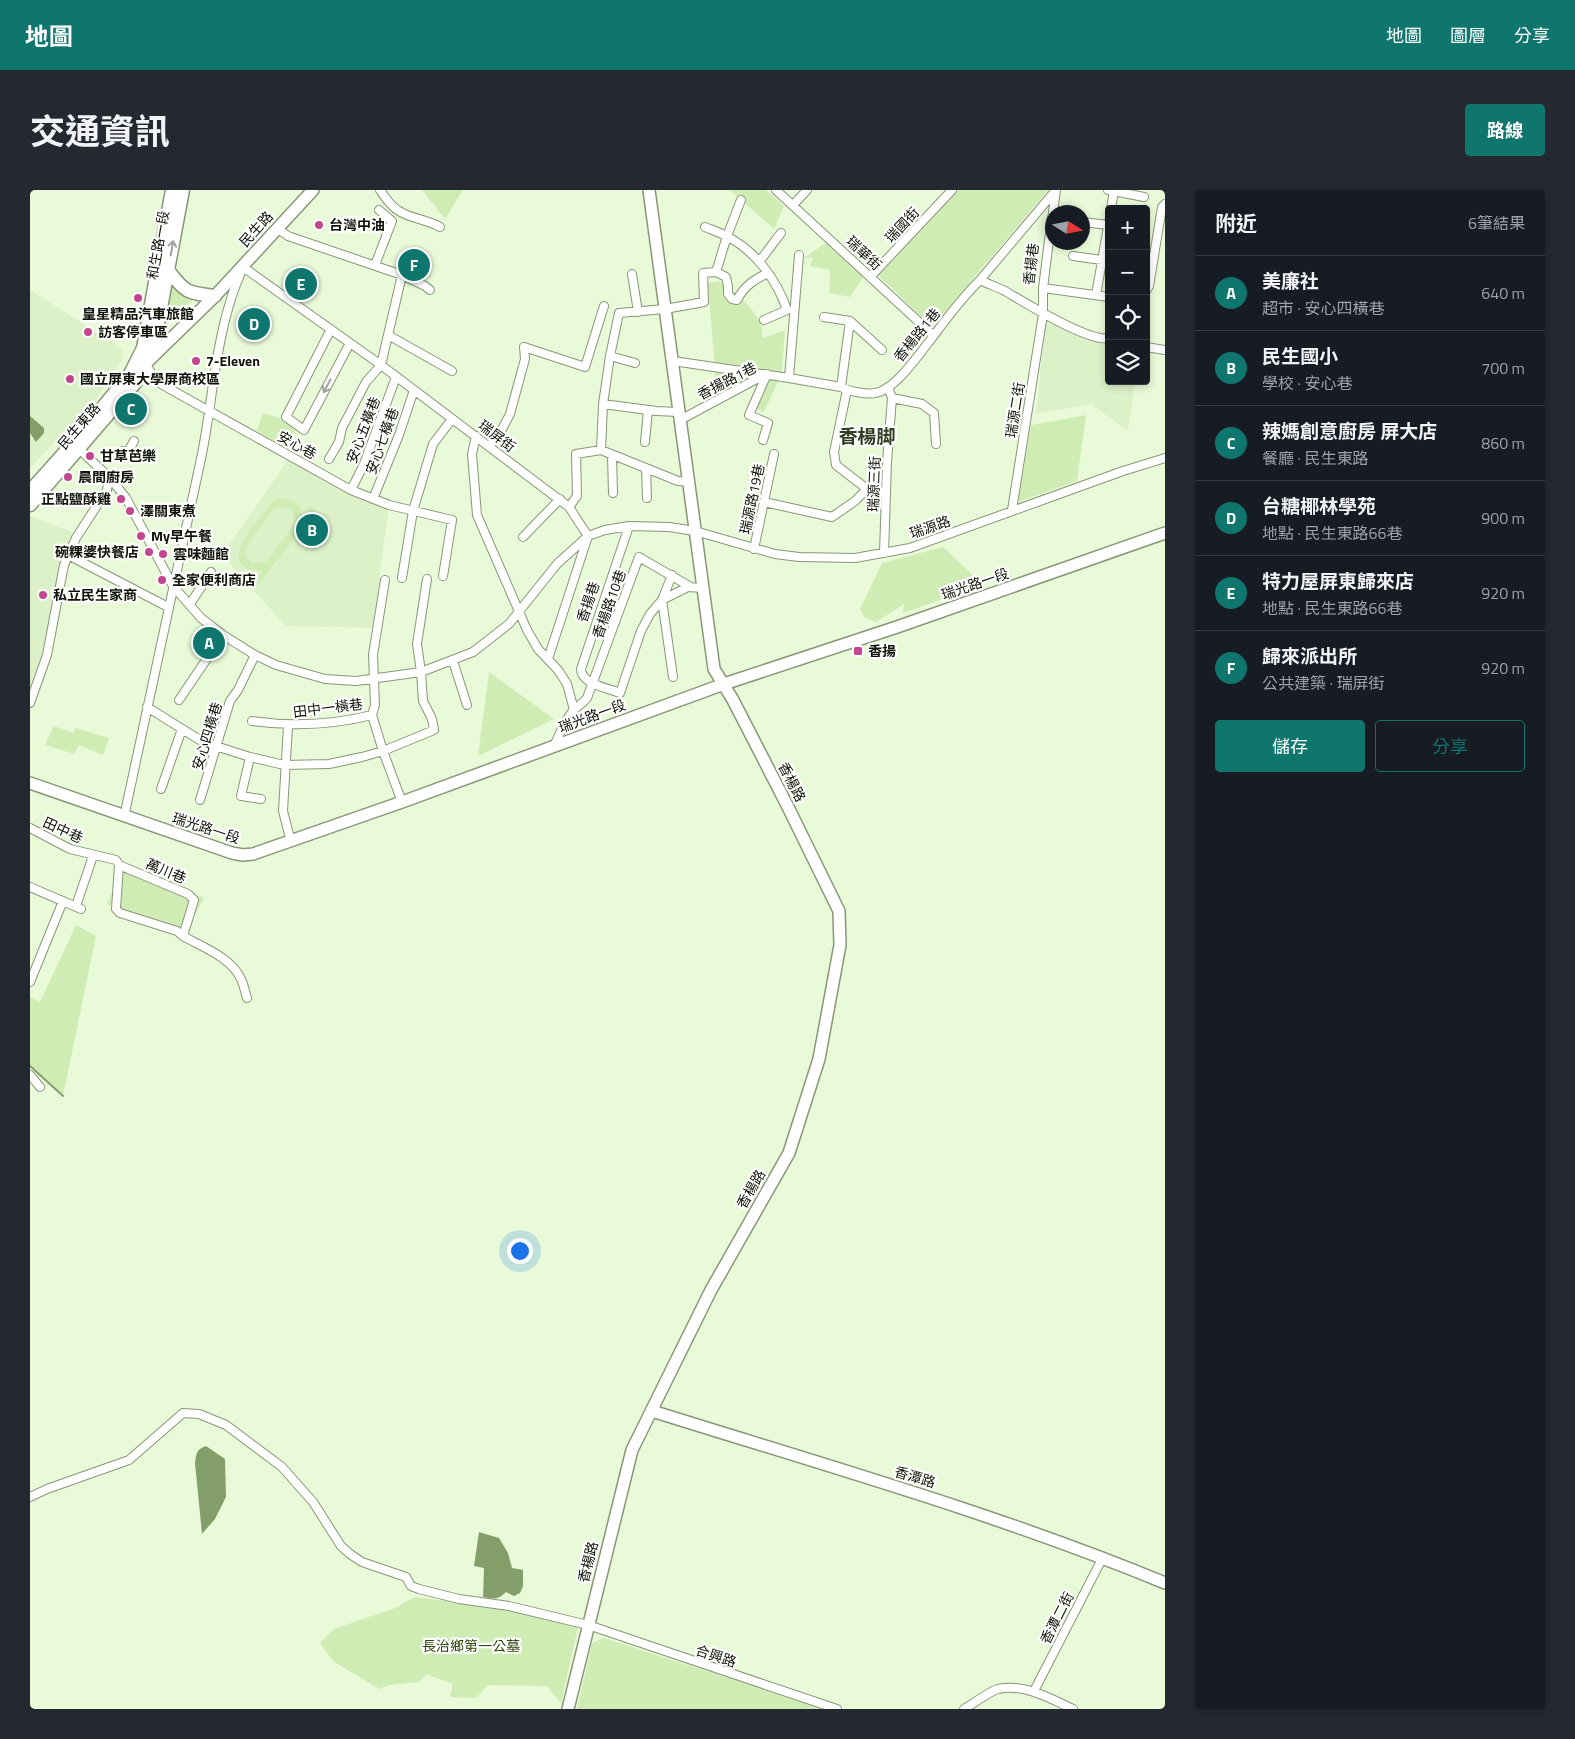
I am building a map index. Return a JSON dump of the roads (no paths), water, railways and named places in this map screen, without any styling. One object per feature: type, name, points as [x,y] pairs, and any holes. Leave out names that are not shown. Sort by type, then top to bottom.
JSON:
[{"type":"main road","name":"和生路一段","points":[[130,374],[143,348],[172,190]]},
{"type":"main road","name":"和生路一段","points":[[146,364],[156,340],[183,190]]},
{"type":"main road","points":[[168,270],[186,291],[192,294],[215,296]]},
{"type":"main road","name":"民生東路","points":[[30,491],[76,446],[136,382],[146,364]]},
{"type":"main road","name":"民生東路","points":[[30,505],[130,374]]},
{"type":"street","name":"民生路","points":[[243,267],[312,190]]},
{"type":"street","points":[[380,190],[389,203],[399,211],[434,223],[440,227]]},
{"type":"street","points":[[649,190],[679,416],[690,482],[712,658],[714,669],[724,684]]},
{"type":"street","name":"瑞華街","points":[[776,190],[933,335]]},
{"type":"street","points":[[794,206],[807,190]]},
{"type":"street","name":"瑞國街","points":[[871,276],[952,190]]},
{"type":"street","points":[[1054,205],[1056,190]]},
{"type":"street","points":[[1056,190],[980,280],[1003,290],[1042,314],[1094,337],[1105,339]]},
{"type":"street","points":[[1111,205],[1112,190],[1144,197]]},
{"type":"street","points":[[716,272],[740,200]]},
{"type":"street","points":[[1150,280],[1162,207],[1165,204]]},
{"type":"street","points":[[375,266],[392,221],[379,210]]},
{"type":"street","points":[[1090,223],[1105,224]]},
{"type":"street","points":[[704,227],[727,236],[740,244],[768,273],[787,310],[764,320]]},
{"type":"street","points":[[278,229],[288,236],[402,275],[430,290]]},
{"type":"street","points":[[759,262],[781,232]]},
{"type":"street","name":"香揚巷","points":[[1042,314],[1048,250]]},
{"type":"street","points":[[789,378],[799,255]]},
{"type":"street","points":[[1073,256],[1105,260],[1096,295]]},
{"type":"street","name":"民生東路","points":[[130,374],[146,364],[243,267]]},
{"type":"street","points":[[124,817],[210,411],[219,348],[230,300],[243,267]]},
{"type":"street","name":"瑞屏街","points":[[243,267],[381,365],[560,499],[570,507],[588,536]]},
{"type":"street","points":[[601,450],[603,404],[619,313],[665,309],[704,302],[703,273],[716,272],[726,277],[728,294],[732,299],[737,300],[741,291],[749,284],[768,273]]},
{"type":"street","points":[[632,274],[638,312]]},
{"type":"street","points":[[329,459],[339,442],[342,428],[366,382],[381,365],[402,275]]},
{"type":"street","name":"香楊路1巷","points":[[888,387],[918,358],[933,335],[966,294],[980,280]]},
{"type":"street","points":[[1043,288],[1105,296]]},
{"type":"street","points":[[489,446],[500,433],[510,414],[525,359],[524,347],[585,367],[604,306]]},
{"type":"street","name":"瑞源二街","points":[[1012,510],[1042,314]]},
{"type":"street","points":[[824,317],[850,321],[882,350]]},
{"type":"street","points":[[850,321],[844,389],[834,452],[836,465],[867,489],[886,495]]},
{"type":"street","points":[[331,330],[286,417],[304,430],[350,343]]},
{"type":"street","points":[[388,335],[452,371]]},
{"type":"street","points":[[1150,348],[1165,350]]},
{"type":"street","points":[[610,356],[635,363]]},
{"type":"street","points":[[673,361],[766,374],[875,393],[888,387]]},
{"type":"street","name":"安心巷","points":[[146,364],[156,381],[351,490],[389,506],[452,520],[443,576]]},
{"type":"street","name":"香揚路1巷","points":[[679,416],[766,374]]},
{"type":"street","name":"香揚路1巷","points":[[762,440],[768,423],[749,415],[766,374]]},
{"type":"street","name":"安心五橫巷","points":[[351,490],[364,464],[396,377]]},
{"type":"street","name":"瑞源三街","points":[[884,553],[887,462],[892,398],[888,387]]},
{"type":"street","name":"安心七橫巷","points":[[373,499],[399,435],[414,390]]},
{"type":"street","points":[[892,398],[922,404],[934,413],[936,444]]},
{"type":"street","points":[[603,404],[679,416]]},
{"type":"street","points":[[645,442],[648,410]]},
{"type":"street","points":[[402,578],[412,511],[432,444],[452,419]]},
{"type":"street","points":[[476,436],[472,454],[476,515],[518,612],[538,649],[558,670],[567,684],[574,710]]},
{"type":"street","points":[[123,451],[128,452],[134,441]]},
{"type":"street","points":[[76,446],[109,477],[126,498],[173,586],[201,618],[222,635],[255,655],[276,665],[325,679],[356,681],[421,672],[473,652],[509,624],[557,564],[588,536],[605,530],[629,526],[669,527],[696,531]]},
{"type":"street","points":[[570,507],[578,496],[576,454],[601,450],[678,481],[690,482]]},
{"type":"street","name":"瑞源路19巷","points":[[754,549],[774,454]]},
{"type":"street","points":[[612,455],[613,493]]},
{"type":"street","name":"瑞源路","points":[[696,531],[754,549],[787,556],[856,558],[918,545],[1012,510],[1165,458]]},
{"type":"street","points":[[646,468],[647,498]]},
{"type":"street","points":[[30,703],[48,655],[64,565],[76,538],[107,490],[109,477]]},
{"type":"street","points":[[764,502],[832,517],[855,501],[867,489]]},
{"type":"street","points":[[523,537],[560,499]]},
{"type":"street","name":"香揚巷","points":[[593,682],[585,679],[581,674],[581,669],[629,526]]},
{"type":"street","name":"瑞光路一段","points":[[30,784],[232,853],[252,854],[291,842],[724,684],[897,627],[1165,533]]},
{"type":"street","name":"香揚巷","points":[[548,659],[588,536]]},
{"type":"street","points":[[68,555],[168,607]]},
{"type":"street","name":"香楊路10巷","points":[[554,746],[560,732],[574,710],[587,698],[639,557],[691,587]]},
{"type":"street","points":[[190,604],[211,572]]},
{"type":"street","points":[[593,682],[620,692],[641,632],[650,614],[662,600],[672,575]]},
{"type":"street","points":[[147,707],[203,742],[250,757],[284,765],[329,764],[383,752],[434,730],[432,720],[422,701],[421,672],[417,644],[427,579]]},
{"type":"street","points":[[374,679],[372,655],[385,580]]},
{"type":"street","name":"香楊路10巷","points":[[662,600],[691,587],[703,588]]},
{"type":"street","points":[[662,600],[673,677]]},
{"type":"street","points":[[178,700],[222,635]]},
{"type":"street","name":"安心四橫巷","points":[[200,800],[230,701],[238,690],[255,655]]},
{"type":"street","points":[[453,661],[467,705]]},
{"type":"street","name":"田中一橫巷","points":[[374,679],[375,705],[372,714],[383,752],[402,802]]},
{"type":"street","name":"香楊路","points":[[568,1709],[632,1450],[711,1290],[789,1153],[819,1059],[840,945],[839,911],[787,805],[724,684]]},
{"type":"street","name":"田中一橫巷","points":[[252,722],[288,726],[348,721],[372,714]]},
{"type":"street","name":"田中一橫巷","points":[[288,726],[284,765],[283,812],[291,842]]},
{"type":"street","name":"安心四橫巷","points":[[161,790],[182,729]]},
{"type":"street","points":[[250,757],[241,796],[261,800]]},
{"type":"street","name":"田中巷","points":[[30,828],[70,849],[118,863]]},
{"type":"street","points":[[30,887],[79,908],[93,856]]},
{"type":"street","points":[[118,863],[116,909],[120,913],[177,931],[182,936],[211,949],[228,962],[241,978],[247,998]]},
{"type":"street","name":"萬川巷","points":[[118,863],[188,894],[194,900],[182,936]]},
{"type":"street","points":[[30,982],[64,901]]},
{"type":"street","points":[[30,1076],[40,1087]]},
{"type":"street","name":"香潭路","points":[[652,1412],[973,1510],[1103,1557],[1165,1583]]},
{"type":"street","name":"合興路","points":[[30,1498],[46,1489],[129,1460],[183,1413],[199,1414],[226,1425],[282,1467],[313,1502],[341,1546],[350,1554],[362,1562],[406,1577],[412,1586],[459,1599],[509,1606],[588,1624],[837,1709]]},
{"type":"street","name":"香潭二街","points":[[1034,1691],[1103,1557]]},
{"type":"street","points":[[964,1709],[998,1689],[1034,1691],[1073,1709]]},
{"type":"waterway","points":[[30,1066],[63,1096]]},
{"type":"place","name":"台灣中油","points":[[319,225]]},
{"type":"place","name":"歸來派出所","points":[[414,265]]},
{"type":"place","name":"特力屋屏東歸來店","points":[[301,284]]},
{"type":"place","name":"皇星精品汽車旅館","points":[[138,298]]},
{"type":"place","name":"台糖椰林學苑","points":[[254,324]]},
{"type":"place","name":"訪客停車區","points":[[88,332]]},
{"type":"place","name":"7-Eleven","points":[[196,361]]},
{"type":"place","name":"國立屏東大學屏商校區","points":[[70,379]]},
{"type":"place","name":"辣媽創意廚房 屏大店","points":[[131,409]]},
{"type":"place","name":"甘草芭樂","points":[[90,456]]},
{"type":"place","name":"晨間廚房","points":[[68,477]]},
{"type":"place","name":"正點鹽酥雞","points":[[121,499]]},
{"type":"place","name":"澤關東煮","points":[[130,511]]},
{"type":"place","name":"民生國小","points":[[312,530]]},
{"type":"place","name":"My早午餐","points":[[141,536]]},
{"type":"place","name":"碗粿婆快餐店","points":[[149,552]]},
{"type":"place","name":"雲味麵館","points":[[163,554]]},
{"type":"place","name":"全家便利商店","points":[[162,580]]},
{"type":"place","name":"私立民生家商","points":[[43,595]]},
{"type":"place","name":"美廉社","points":[[209,643]]},
{"type":"place","name":"香揚","points":[[858,651]]},
{"type":"district","name":"香楊脚","points":[[867,436]]},
{"type":"park label","name":"長治鄉第一公墓","points":[[471,1646]]}]
